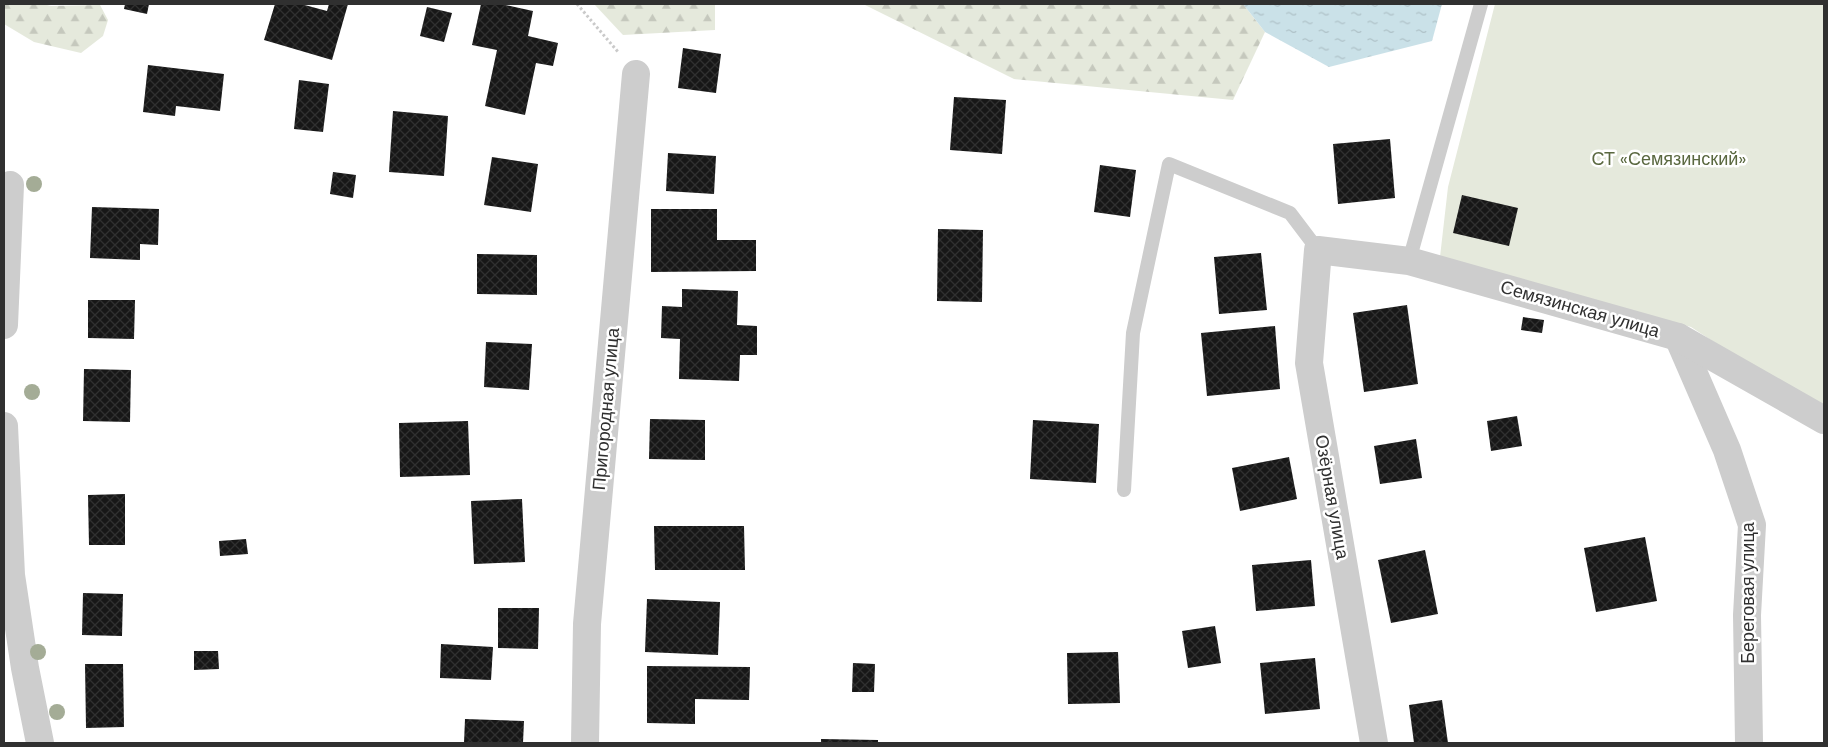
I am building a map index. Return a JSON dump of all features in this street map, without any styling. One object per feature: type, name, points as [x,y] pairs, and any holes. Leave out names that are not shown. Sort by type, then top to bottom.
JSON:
[{"type":"street","name":"Пригородная улица","points":[[585,743],[587,624],[636,74]]},
{"type":"street","points":[[4,325],[10,185]]},
{"type":"street","name":"Семязинская улица","points":[[1318,250],[1409,261],[1678,337],[1824,420]]},
{"type":"street","name":"Озёрная улица","points":[[1318,250],[1308,363],[1374,743]]},
{"type":"street","name":"Береговая улица","points":[[1678,337],[1727,450],[1752,525],[1747,615],[1749,743]]},
{"type":"street","points":[[4,426],[11,575],[24,668],[40,743]]},
{"type":"lane","points":[[1409,261],[1480,4]]},
{"type":"lane","points":[[1124,490],[1132,333],[1169,164],[1290,213],[1318,250]]},
{"type":"path","points":[[577,4],[606,35],[636,74]]},
{"type":"green space","points":[[4,4],[43,4],[51,6],[100,5],[108,20],[103,36],[81,53],[34,42],[4,24]]},
{"type":"green space","points":[[594,4],[715,4],[715,30],[623,35]]},
{"type":"green space","points":[[863,4],[1243,4],[1265,32],[1233,100],[1014,79]]},
{"type":"green space","name":"СТ «Семязинский»","points":[[1495,4],[1824,4],[1824,414],[1691,327],[1440,257],[1448,187]]},
{"type":"water","points":[[1243,4],[1442,4],[1432,41],[1329,67],[1265,32]]},
{"type":"building","points":[[125,4],[149,4],[147,14],[124,9]]},
{"type":"building","points":[[275,4],[301,4],[327,11],[329,4],[348,4],[332,60],[264,40]]},
{"type":"building","points":[[481,4],[501,4],[533,11],[528,36],[558,43],[553,66],[536,63],[525,115],[485,106],[497,50],[472,45]]},
{"type":"building","points":[[427,7],[452,13],[444,42],[420,36]]},
{"type":"building","points":[[683,48],[721,54],[716,93],[678,88]]},
{"type":"building","points":[[148,65],[224,74],[220,111],[176,106],[175,116],[143,112]]},
{"type":"building","points":[[299,80],[329,84],[323,132],[294,129]]},
{"type":"building","points":[[954,97],[1006,100],[1002,154],[950,150]]},
{"type":"building","points":[[393,111],[448,116],[444,176],[389,172]]},
{"type":"building","points":[[1390,139],[1395,198],[1338,204],[1333,144]]},
{"type":"building","points":[[668,153],[716,156],[714,194],[666,191]]},
{"type":"building","points":[[492,157],[538,164],[531,212],[484,205]]},
{"type":"building","points":[[1100,165],[1136,170],[1130,217],[1094,212]]},
{"type":"building","points":[[333,172],[356,175],[353,198],[330,194]]},
{"type":"building","points":[[1462,195],[1518,208],[1509,246],[1453,233]]},
{"type":"building","points":[[92,207],[159,209],[158,245],[140,244],[140,260],[90,258]]},
{"type":"building","points":[[651,209],[717,209],[717,240],[756,240],[756,271],[651,272]]},
{"type":"building","points":[[938,229],[983,230],[982,302],[937,301]]},
{"type":"building","points":[[1261,253],[1267,310],[1219,314],[1214,257]]},
{"type":"building","points":[[477,254],[537,255],[537,295],[477,294]]},
{"type":"building","points":[[682,289],[738,291],[737,325],[757,326],[757,355],[740,355],[739,381],[679,379],[680,339],[661,338],[662,306],[682,307]]},
{"type":"building","points":[[88,300],[135,300],[134,339],[88,338]]},
{"type":"building","points":[[1407,305],[1418,384],[1364,392],[1353,313]]},
{"type":"building","points":[[1523,317],[1544,320],[1542,333],[1521,330]]},
{"type":"building","points":[[1275,326],[1280,389],[1207,396],[1201,333]]},
{"type":"building","points":[[486,342],[532,344],[529,390],[484,387]]},
{"type":"building","points":[[84,369],[131,370],[130,422],[83,421]]},
{"type":"building","points":[[1517,416],[1522,446],[1491,451],[1487,421]]},
{"type":"building","points":[[650,419],[705,420],[705,460],[649,459]]},
{"type":"building","points":[[1033,420],[1099,424],[1096,483],[1030,479]]},
{"type":"building","points":[[468,421],[470,475],[400,477],[399,423]]},
{"type":"building","points":[[1416,439],[1422,478],[1380,484],[1374,446]]},
{"type":"building","points":[[1289,457],[1297,499],[1240,511],[1232,468]]},
{"type":"building","points":[[125,494],[125,545],[89,545],[88,495]]},
{"type":"building","points":[[522,499],[525,562],[474,564],[471,501]]},
{"type":"building","points":[[654,526],[744,526],[745,570],[655,570]]},
{"type":"building","points":[[1645,537],[1657,601],[1596,612],[1584,548]]},
{"type":"building","points":[[246,539],[248,554],[220,556],[219,541]]},
{"type":"building","points":[[1425,550],[1438,614],[1391,623],[1378,560]]},
{"type":"building","points":[[1311,560],[1315,606],[1256,611],[1252,565]]},
{"type":"building","points":[[83,593],[123,594],[122,636],[82,635]]},
{"type":"building","points":[[647,599],[720,602],[718,655],[645,652]]},
{"type":"building","points":[[498,608],[539,608],[538,649],[498,648]]},
{"type":"building","points":[[1215,626],[1221,663],[1188,668],[1182,631]]},
{"type":"building","points":[[441,644],[493,647],[491,680],[440,678]]},
{"type":"building","points":[[194,651],[218,651],[219,669],[194,670]]},
{"type":"building","points":[[1118,652],[1120,703],[1068,704],[1067,653]]},
{"type":"building","points":[[1315,658],[1320,709],[1265,714],[1260,663]]},
{"type":"building","points":[[853,663],[875,664],[874,692],[852,692]]},
{"type":"building","points":[[85,664],[123,664],[124,727],[86,728]]},
{"type":"building","points":[[647,666],[750,667],[749,700],[695,699],[695,724],[647,723]]},
{"type":"building","points":[[1442,700],[1448,743],[1414,743],[1409,705]]},
{"type":"building","points":[[465,719],[524,721],[523,743],[464,743]]},
{"type":"building","points":[[821,739],[878,740],[878,743],[821,743]]}]
